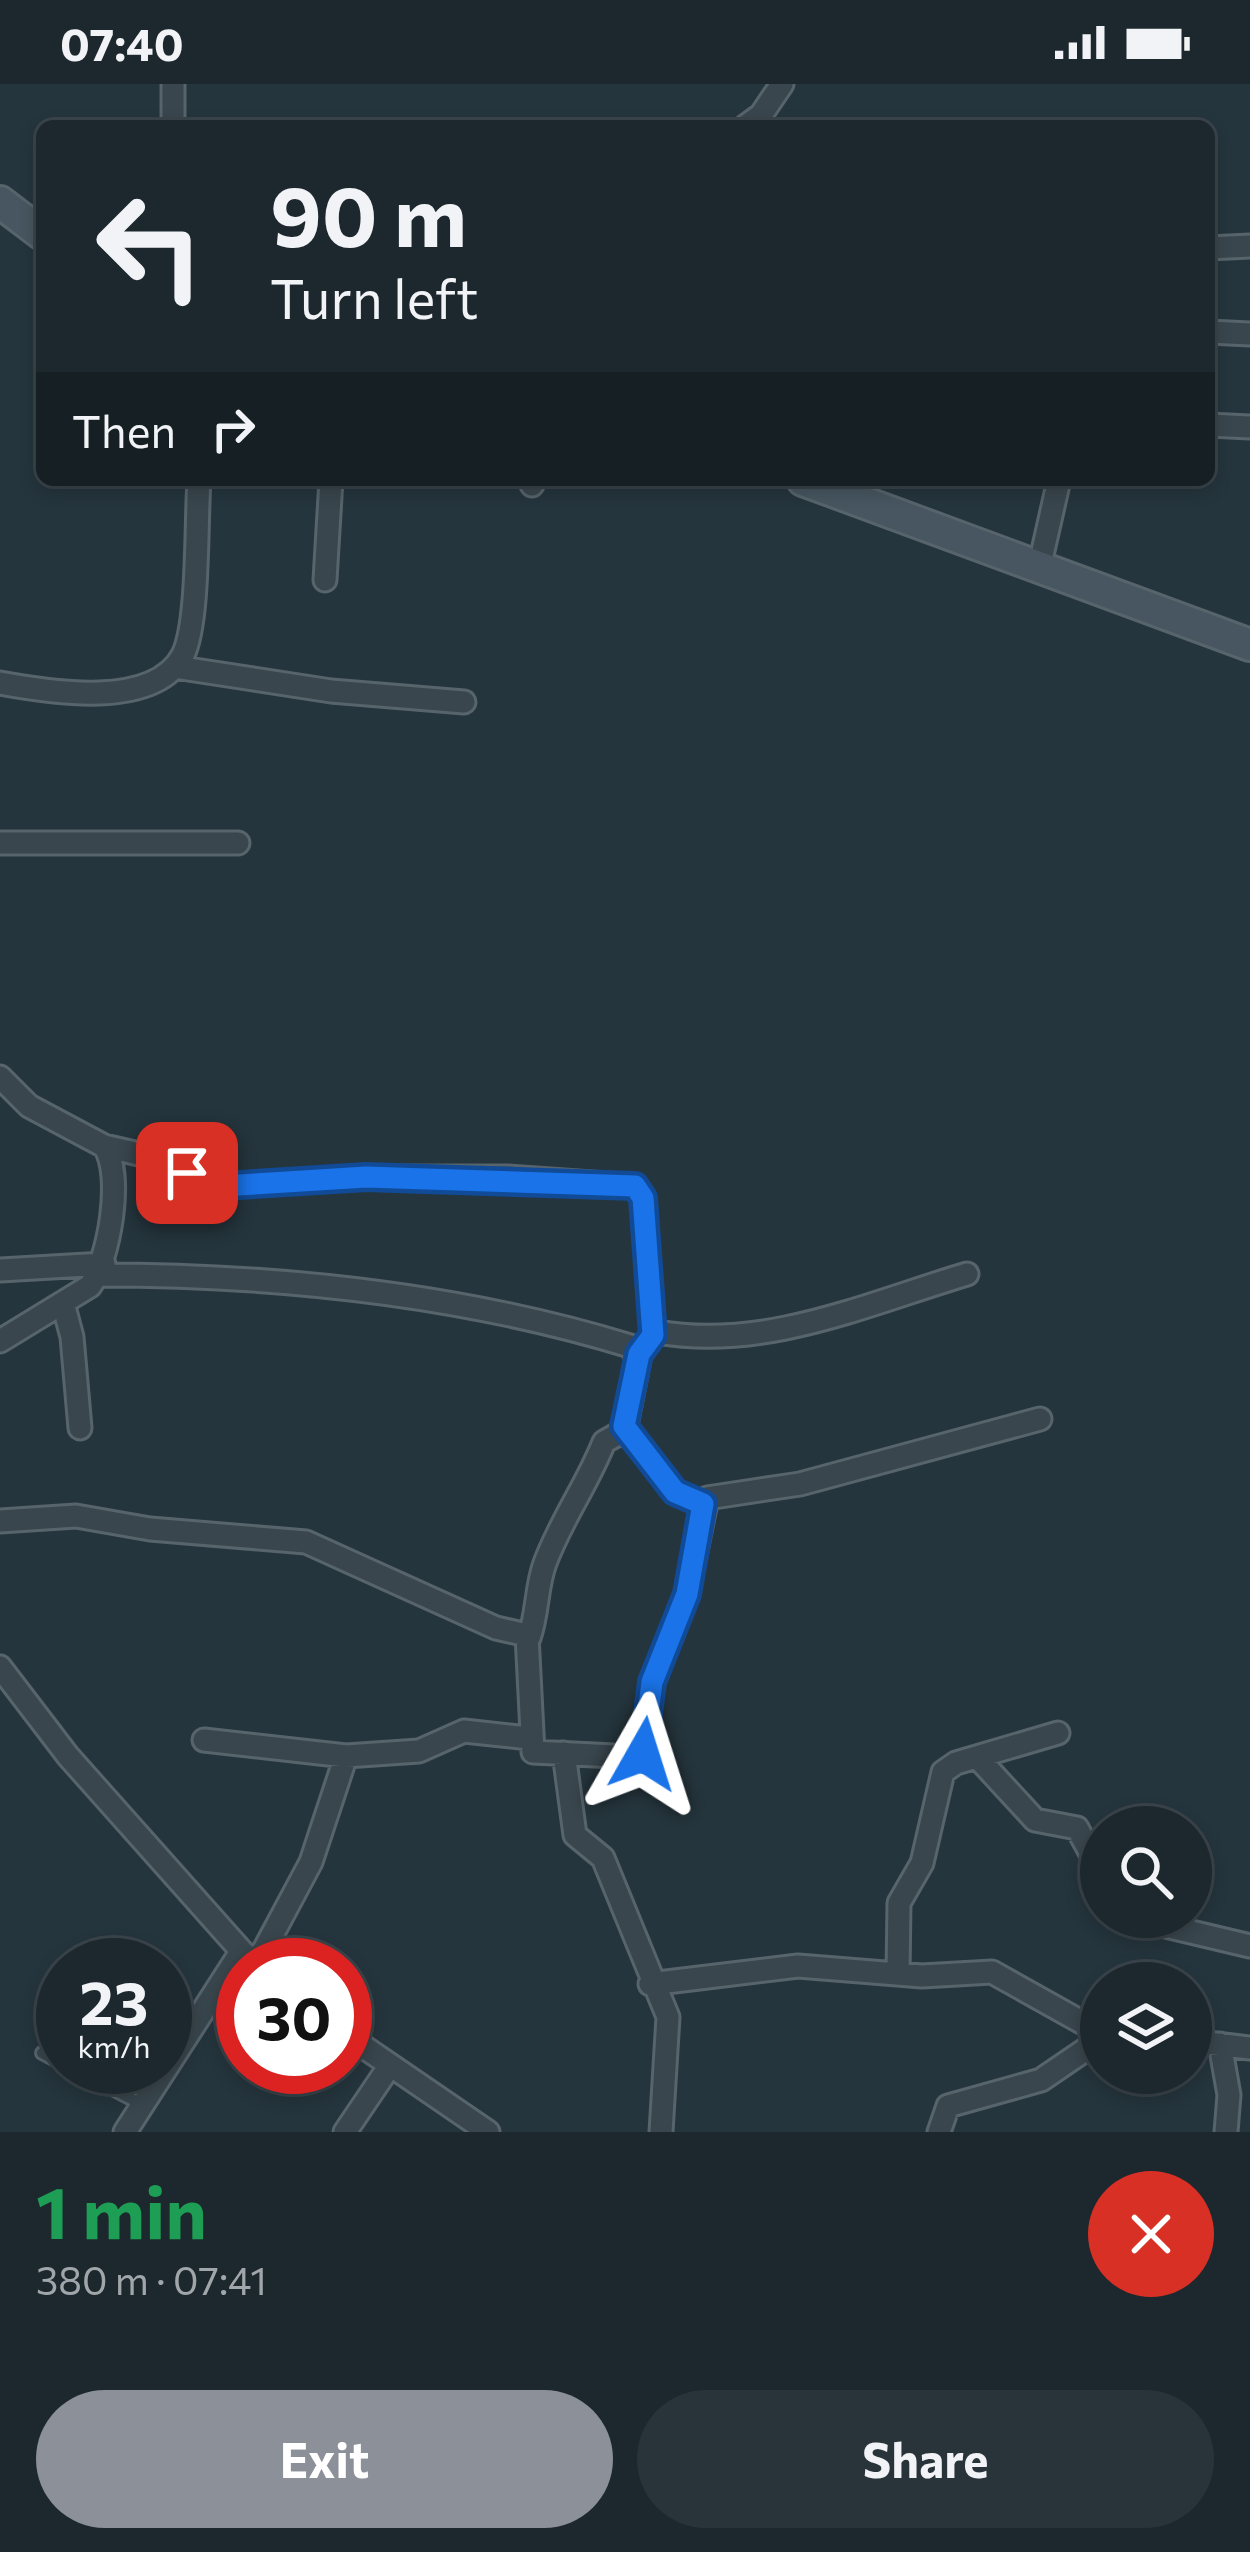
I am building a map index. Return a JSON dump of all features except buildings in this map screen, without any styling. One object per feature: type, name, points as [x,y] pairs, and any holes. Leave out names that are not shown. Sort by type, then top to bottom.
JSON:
[{"type":"main road","points":[[0,202],[36,229]]},
{"type":"main road","points":[[843,487],[1250,645]]},
{"type":"street","points":[[173,84],[173,120]]},
{"type":"street","points":[[754,120],[782,84]]},
{"type":"street","points":[[1215,248],[1250,246]]},
{"type":"street","points":[[1215,332],[1250,334]]},
{"type":"street","points":[[1215,425],[1250,427]]},
{"type":"street","points":[[0,683],[49,690],[115,689],[149,683],[175,667],[190,628],[199,486]]},
{"type":"street","points":[[325,580],[331,486]]},
{"type":"street","points":[[1040,564],[1058,486]]},
{"type":"street","points":[[175,667],[332,691],[464,702]]},
{"type":"street","points":[[0,843],[238,843]]},
{"type":"street","points":[[0,1077],[29,1106],[104,1146],[152,1157],[223,1186],[366,1177],[635,1186],[643,1198],[653,1335],[639,1354],[626,1430],[675,1492],[703,1504]]},
{"type":"street","points":[[0,1341],[63,1303],[101,1269],[112,1166],[104,1146]]},
{"type":"street","points":[[0,1270],[101,1269],[228,1276],[512,1312],[630,1346],[639,1354]]},
{"type":"street","points":[[653,1335],[705,1338],[768,1332],[967,1274]]},
{"type":"street","points":[[63,1303],[72,1337],[80,1428]]},
{"type":"street","points":[[626,1430],[604,1442],[590,1484],[566,1508],[542,1573],[529,1638],[533,1752],[643,1754],[652,1682],[687,1594],[703,1504],[712,1494],[800,1484],[1040,1419]]},
{"type":"street","points":[[0,1521],[76,1516],[150,1529],[306,1542],[529,1638]]},
{"type":"street","points":[[0,1667],[68,1756],[229,1938]]},
{"type":"street","points":[[204,1740],[346,1756],[419,1751],[464,1731],[529,1738]]},
{"type":"street","points":[[898,1974],[899,1903],[922,1863],[939,1779],[948,1767],[1058,1733]]},
{"type":"street","points":[[564,1754],[575,1835],[603,1858],[670,2026],[661,2132]]},
{"type":"street","points":[[265,1938],[311,1862],[346,1756]]},
{"type":"street","points":[[977,1756],[1035,1820],[1077,1828],[1080,1834]]},
{"type":"street","points":[[1212,1937],[1250,1946]]},
{"type":"street","points":[[650,1984],[798,1966],[898,1974],[992,1972],[1080,2024]]},
{"type":"street","points":[[125,2132],[216,2007]]},
{"type":"street","points":[[1212,2043],[1250,2048]]},
{"type":"street","points":[[1220,2044],[1229,2095],[1226,2132]]},
{"type":"street","points":[[939,2132],[948,2106],[1041,2080],[1080,2051]]},
{"type":"street","points":[[372,2054],[488,2132]]},
{"type":"street","points":[[345,2132],[389,2067]]},
{"type":"lane","points":[[122,2094],[143,2105]]},
{"type":"route","points":[[187,1173],[223,1186],[366,1177],[508,1178],[635,1186],[643,1198],[653,1335],[639,1354],[624,1426],[675,1492],[703,1504],[693,1574],[657,1661],[643,1754]]}]
